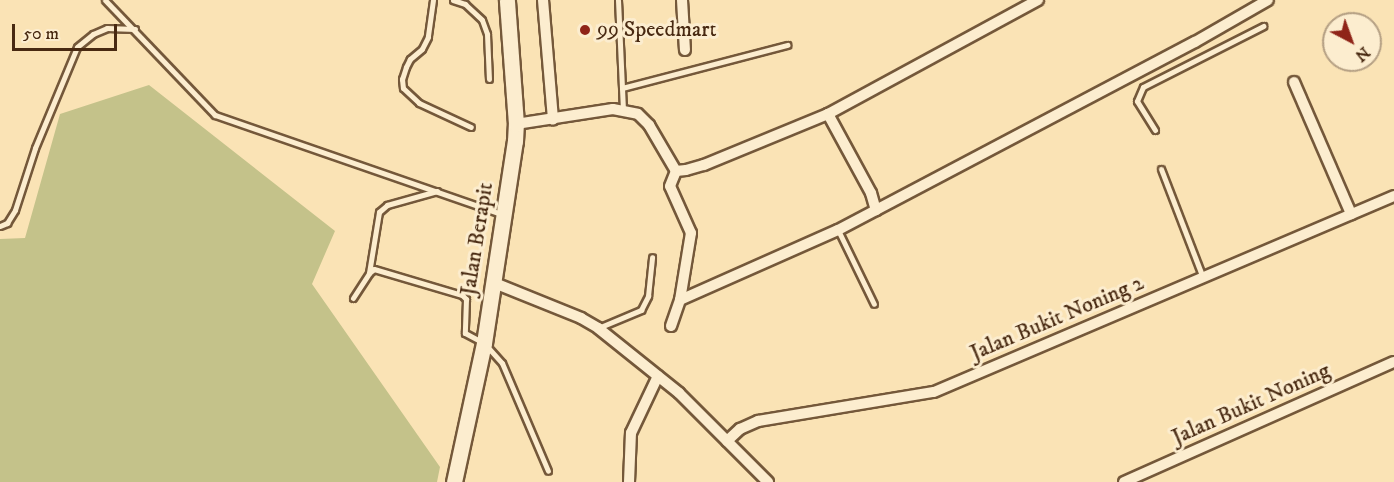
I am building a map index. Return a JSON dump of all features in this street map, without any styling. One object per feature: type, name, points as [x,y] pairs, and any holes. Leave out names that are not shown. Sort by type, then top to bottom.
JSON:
[{"type":"main road","name":"Jalan Berapit","points":[[454,482],[484,343],[516,124],[507,0]]},
{"type":"street","points":[[543,0],[553,120]]},
{"type":"street","points":[[682,0],[685,51]]},
{"type":"street","points":[[676,171],[704,165],[828,114],[1038,0]]},
{"type":"street","points":[[680,300],[838,230],[1179,50],[1268,0]]},
{"type":"street","points":[[1294,82],[1351,213]]},
{"type":"street","points":[[516,124],[613,109],[638,114],[649,125],[676,171]]},
{"type":"street","points":[[828,114],[871,193],[876,210]]},
{"type":"street","points":[[671,326],[680,300],[691,233],[670,186],[676,171]]},
{"type":"street","name":"Jalan Bukit Noning 2","points":[[726,441],[740,429],[758,421],[934,392],[1394,196]]},
{"type":"street","points":[[492,282],[581,318],[598,328],[680,393],[768,482]]},
{"type":"street","name":"Jalan Bukit Noning","points":[[1124,482],[1394,362]]},
{"type":"street","points":[[629,482],[631,433],[658,376]]},
{"type":"lane","points":[[105,0],[135,28],[215,115],[438,190],[503,215]]},
{"type":"lane","points":[[433,0],[428,37],[422,49],[410,58],[402,80],[403,88],[418,103],[471,127]]},
{"type":"lane","points":[[453,0],[465,4],[482,20],[487,34],[489,79]]},
{"type":"lane","points":[[618,0],[623,111]]},
{"type":"lane","points":[[1155,130],[1137,101],[1143,87],[1263,26]]},
{"type":"lane","points":[[0,226],[7,223],[15,210],[35,148],[76,47],[93,34],[107,28],[135,28]]},
{"type":"lane","points":[[622,88],[788,45]]},
{"type":"lane","points":[[1179,50],[1186,65]]},
{"type":"lane","points":[[1161,169],[1203,278]]},
{"type":"lane","points":[[369,273],[379,212],[387,206],[438,190]]},
{"type":"lane","points":[[838,230],[874,304]]},
{"type":"lane","points":[[598,328],[640,310],[648,296],[652,257]]},
{"type":"lane","points":[[353,298],[374,269],[462,295],[466,299],[465,333],[484,343],[502,363],[548,471]]},
{"type":"shaded area","points":[[149,85],[335,231],[312,284],[440,467],[437,482],[0,482],[0,239],[25,238],[60,114]]},
{"type":"place","name":"99 Speedmart","points":[[585,30]]}]
